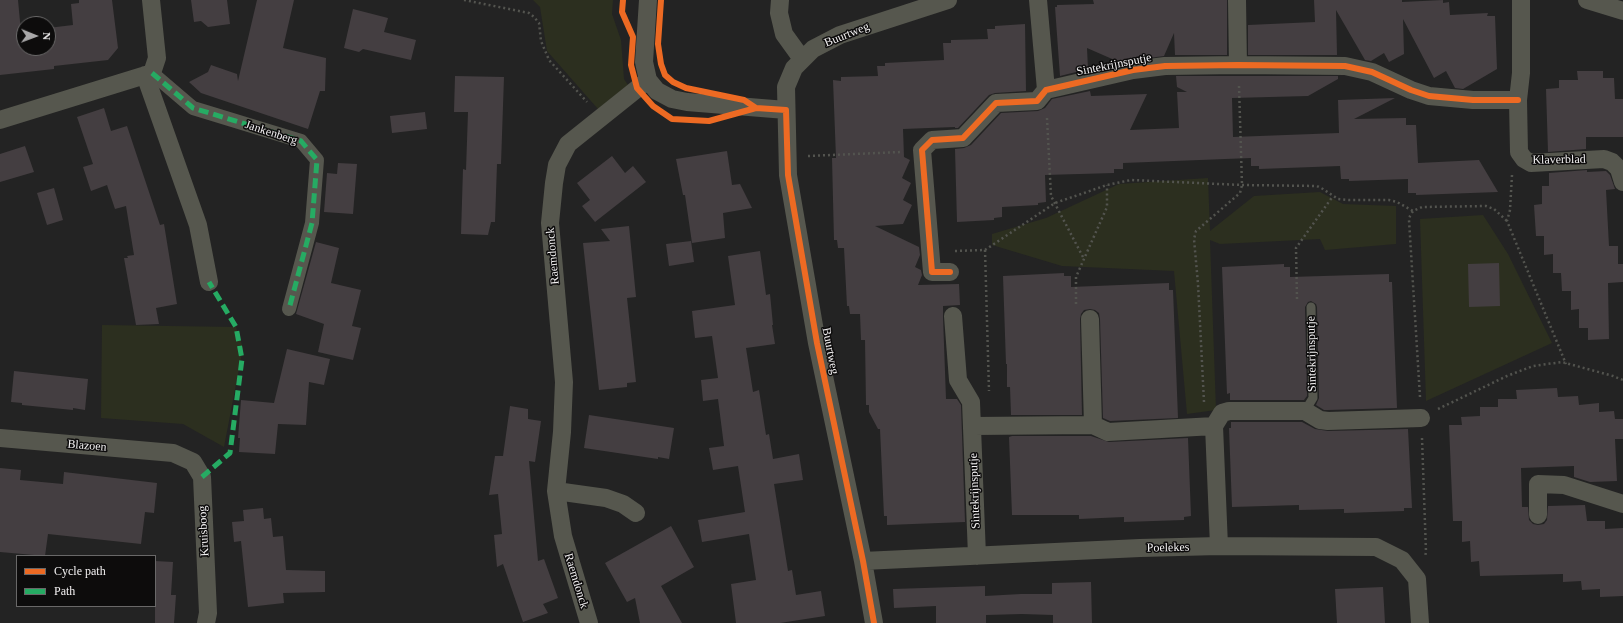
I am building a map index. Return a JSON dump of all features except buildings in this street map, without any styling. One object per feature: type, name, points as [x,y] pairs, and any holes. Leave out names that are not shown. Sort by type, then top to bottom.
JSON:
[{"type":"street","points":[[0,120],[148,74],[157,58],[151,0]]},
{"type":"street","points":[[648,0],[644,62],[648,80],[657,91],[672,99],[687,102],[786,110]]},
{"type":"street","points":[[780,0],[779,13],[784,34],[802,59]]},
{"type":"street","name":"Buurtweg","points":[[874,623],[863,561],[817,343],[788,175],[786,87],[794,68],[813,49],[840,36],[948,0]]},
{"type":"street","points":[[1038,0],[1046,90]]},
{"type":"street","points":[[1237,0],[1238,65]]},
{"type":"street","name":"Klaverblad","points":[[1521,0],[1521,73],[1518,100],[1519,152],[1530,164],[1604,159],[1612,162],[1619,169],[1623,182]]},
{"type":"street","points":[[1587,0],[1623,11]]},
{"type":"street","name":"Sintekrijnsputje","points":[[922,150],[932,140],[964,138],[996,103],[1037,101],[1046,90],[1133,70],[1165,66],[1345,66],[1372,72],[1411,90],[1429,96],[1452,99],[1518,100]]},
{"type":"street","points":[[148,74],[198,225],[210,282]]},
{"type":"street","name":"Jankenberg","points":[[148,74],[193,108],[301,141],[316,160],[312,223],[289,309]]},
{"type":"street","name":"Raemdonck","points":[[589,623],[563,536],[556,492],[562,432],[564,382],[550,223],[554,183],[557,165],[568,144],[648,80]]},
{"type":"street","points":[[922,150],[932,272],[950,272]]},
{"type":"street","name":"Sintekrijnsputje","points":[[953,316],[958,380],[971,402],[977,556]]},
{"type":"street","points":[[1090,319],[1093,425]]},
{"type":"street","points":[[1219,546],[1214,426],[1222,413],[1229,411],[1305,411],[1320,420],[1328,421],[1421,418]]},
{"type":"street","points":[[973,426],[1093,425],[1108,432],[1214,426]]},
{"type":"street","name":"Blazoen","points":[[0,438],[173,454]]},
{"type":"street","name":"Kruisboog","points":[[173,454],[193,462],[202,477],[208,613],[206,623]]},
{"type":"street","points":[[1538,514],[1538,484],[1564,485],[1623,504]]},
{"type":"street","points":[[556,492],[606,498],[623,504],[636,513]]},
{"type":"street","name":"Poelekes","points":[[863,561],[1140,548],[1219,546],[1376,547],[1402,560],[1417,579]]},
{"type":"street","points":[[1417,579],[1420,623]]},
{"type":"lane","name":"Sintekrijnsputje","points":[[1305,411],[1313,398],[1311,307]]},
{"type":"path","points":[[464,0],[529,13],[534,17],[539,23],[541,41],[549,60],[601,117]]},
{"type":"path","points":[[1214,426],[1204,401],[1198,284],[1194,239],[1196,231],[1240,193],[1242,185],[1238,65]]},
{"type":"path","points":[[1046,90],[1051,196],[1084,259]]},
{"type":"path","points":[[788,157],[922,150]]},
{"type":"path","points":[[1507,221],[1510,210],[1512,173],[1519,152]]},
{"type":"path","points":[[931,253],[985,250],[1055,203],[1107,185],[1131,180],[1242,185],[1316,186],[1323,188],[1338,199],[1389,200],[1397,202],[1413,211]]},
{"type":"path","points":[[1090,319],[1076,314],[1076,277],[1108,207],[1107,185]]},
{"type":"path","points":[[1417,579],[1423,566],[1426,552],[1421,418],[1409,220],[1413,211],[1422,207],[1486,206],[1494,209],[1507,221],[1566,364]]},
{"type":"path","points":[[985,250],[989,394]]},
{"type":"path","points":[[1421,418],[1507,376],[1533,366],[1562,362],[1623,380]]},
{"type":"green space","points":[[533,0],[613,0],[612,14],[621,40],[624,79],[628,85],[598,109],[547,51],[540,7]]},
{"type":"green space","points":[[1208,178],[1210,231],[1254,196],[1320,192],[1343,204],[1396,206],[1396,244],[1325,250],[1320,239],[1220,244],[1210,240],[1216,410],[1187,414],[1174,271],[1062,266],[992,245],[992,234],[1046,218],[1119,184]]},
{"type":"green space","points":[[1483,215],[1508,254],[1552,343],[1426,401],[1420,219]]},
{"type":"green space","points":[[102,325],[236,327],[243,348],[224,447],[183,424],[101,418]]},
{"type":"marked path","points":[[152,73],[193,108],[301,141],[317,160],[312,223],[289,309]]},
{"type":"marked path","points":[[202,477],[230,453],[242,359],[236,327],[209,282]]},
{"type":"cycle path","points":[[623,0],[622,12],[633,37],[631,65],[637,88],[653,106],[672,119],[709,121],[756,108]]},
{"type":"cycle path","points":[[661,0],[658,44],[661,64],[665,75],[673,82],[686,88],[744,100],[756,108],[786,110],[788,175],[817,343],[863,561],[874,623]]},
{"type":"cycle path","points":[[950,272],[932,272],[922,150],[932,140],[963,138],[996,103],[1037,101],[1046,90],[1133,70],[1165,66],[1238,65],[1345,66],[1372,72],[1411,90],[1429,96],[1473,100],[1518,100]]}]
